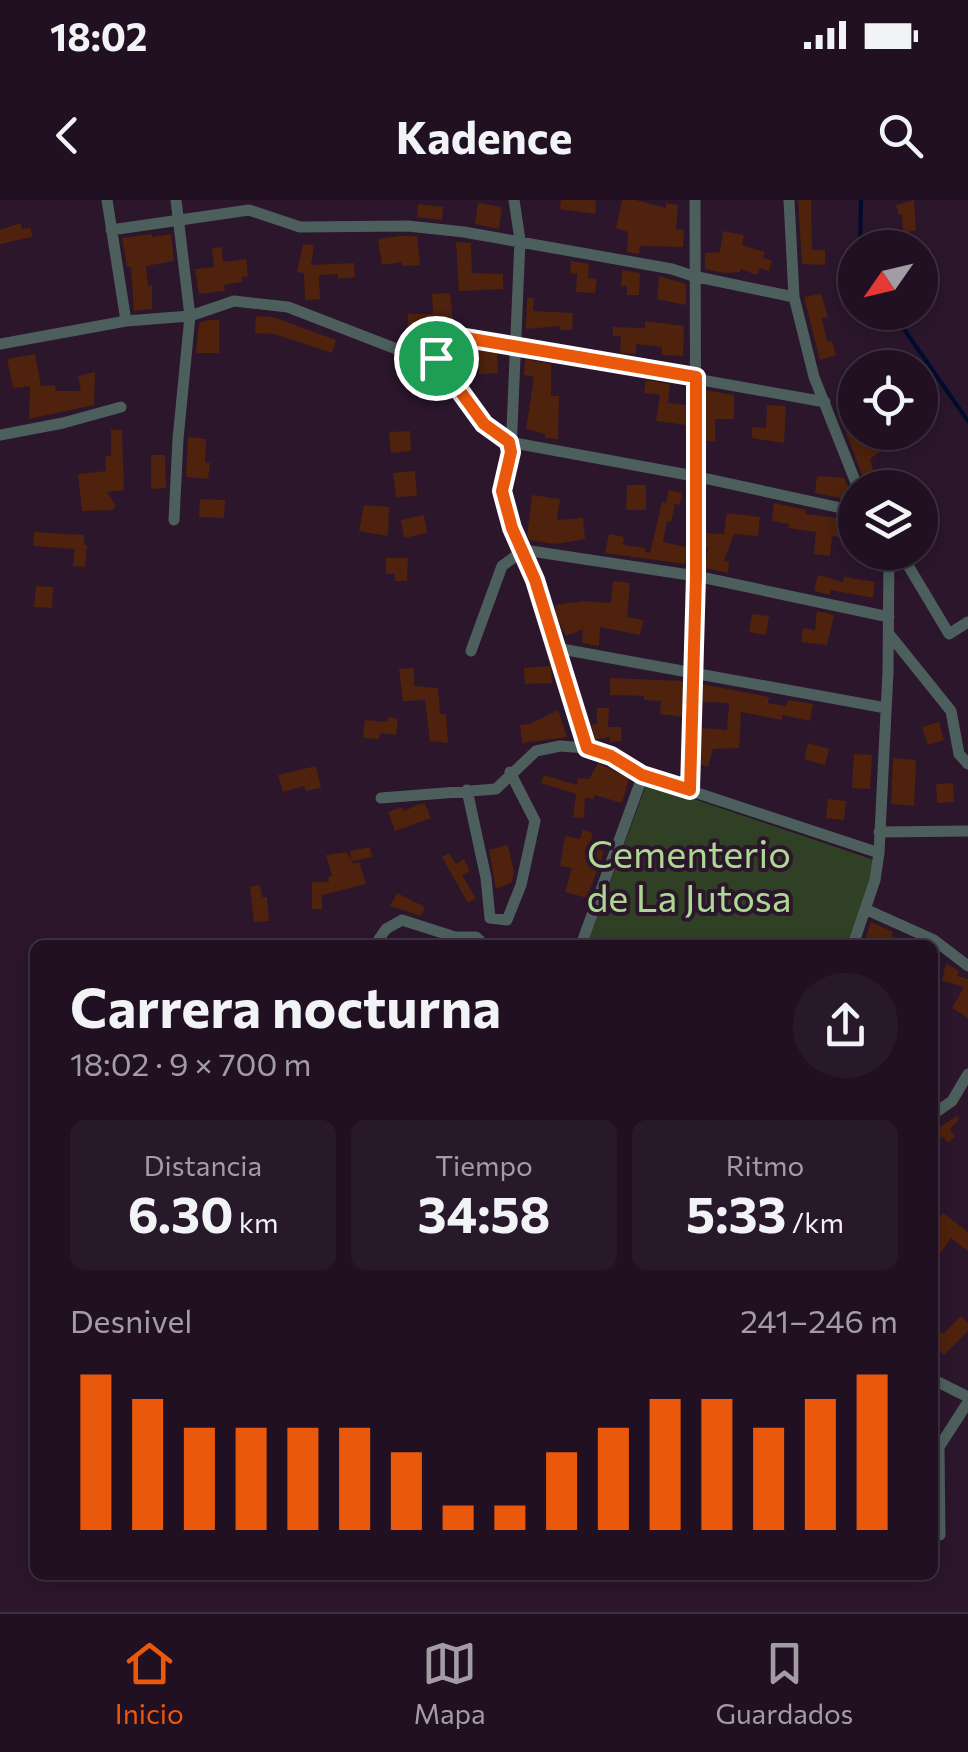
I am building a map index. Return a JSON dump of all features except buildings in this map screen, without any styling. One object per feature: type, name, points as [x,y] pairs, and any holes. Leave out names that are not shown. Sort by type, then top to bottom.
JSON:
[{"type":"street","points":[[107,200],[126,321]]},
{"type":"street","points":[[174,520],[190,316],[176,200]]},
{"type":"street","points":[[514,200],[520,240],[511,452],[502,491],[587,748]]},
{"type":"street","points":[[690,790],[696,576],[694,200]]},
{"type":"street","points":[[789,200],[794,297],[814,378],[851,470]]},
{"type":"street","points":[[111,230],[249,210],[300,227],[408,226],[520,240],[794,297]]},
{"type":"street","points":[[0,344],[126,321],[190,316],[234,301],[288,306],[399,350],[436,358],[484,424],[509,442],[838,507]]},
{"type":"street","points":[[436,358],[466,338],[825,402]]},
{"type":"street","points":[[0,435],[63,424],[121,407]]},
{"type":"street","points":[[471,651],[502,566],[524,550],[696,576],[889,617]]},
{"type":"street","points":[[855,940],[880,853],[888,570]]},
{"type":"street","points":[[911,570],[948,634],[968,622]]},
{"type":"street","points":[[888,634],[951,711],[959,754],[968,764]]},
{"type":"street","points":[[556,648],[886,708]]},
{"type":"street","points":[[381,798],[496,789],[536,750],[560,746],[587,748],[611,756],[642,775],[880,853]]},
{"type":"street","points":[[467,790],[490,918],[507,920],[521,885],[535,821],[510,772]]},
{"type":"street","points":[[583,940],[642,775]]},
{"type":"street","points":[[880,832],[968,831]]},
{"type":"street","points":[[866,909],[930,940]]},
{"type":"street","points":[[378,940],[386,929],[402,920],[455,937],[479,940]]},
{"type":"street","points":[[915,940],[918,932]]},
{"type":"street","points":[[938,946],[968,966]]},
{"type":"street","points":[[938,1111],[952,1101],[968,1074]]},
{"type":"street","points":[[938,1383],[968,1400],[939,1447],[938,1459]]},
{"type":"street","points":[[938,1509],[940,1535]]},
{"type":"green space","name":"Cementerio de La Jutosa","points":[[647,783],[874,860],[850,940],[589,940]]},
{"type":"waterway","points":[[860,230],[861,200]]},
{"type":"waterway","points":[[905,330],[968,421]]},
{"type":"route","points":[[466,338],[696,377],[690,790],[642,775],[611,756],[587,748],[535,580],[512,528],[502,491],[511,452],[509,442],[484,424],[436,358],[466,338]]}]
